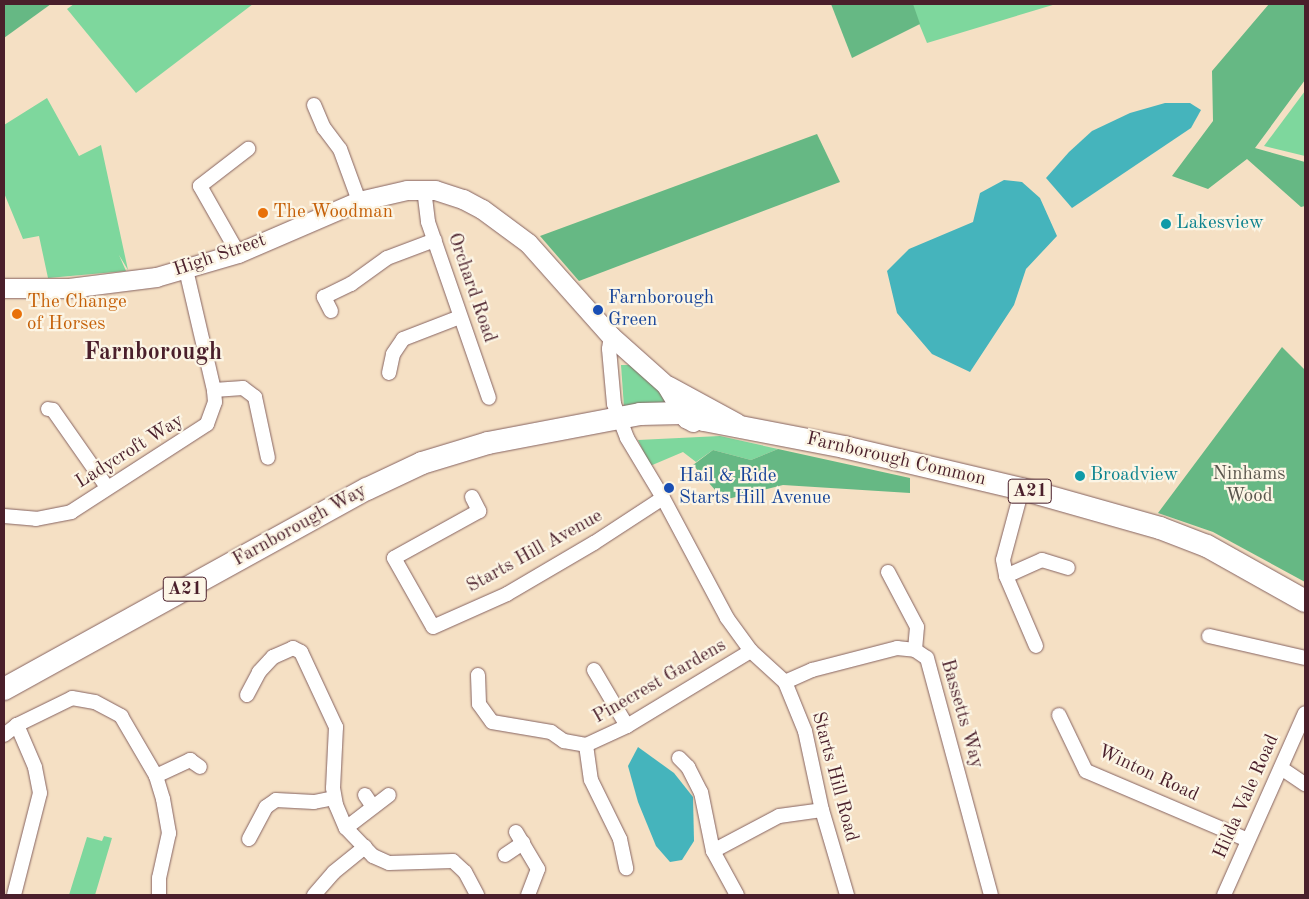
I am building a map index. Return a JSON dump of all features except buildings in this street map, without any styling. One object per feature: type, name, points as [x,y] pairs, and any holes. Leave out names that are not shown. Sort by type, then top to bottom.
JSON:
[{"type":"highway","name":"Farnborough Common","points":[[617,420],[640,414],[693,418],[740,425],[1022,489],[1160,528],[1206,546],[1305,601]]},
{"type":"highway","name":"Farnborough Way","points":[[4,689],[367,489],[422,463],[488,443],[617,420]]},
{"type":"main road","name":"High Street","points":[[4,288],[30,290],[88,286],[141,280],[186,270],[238,252],[359,201],[424,189],[464,199],[514,231],[611,336],[666,385],[693,418]]},
{"type":"main road","name":"High Street","points":[[666,385],[740,425]]},
{"type":"street","points":[[314,105],[324,128],[340,149],[359,201]]},
{"type":"street","points":[[238,252],[200,186],[248,149]]},
{"type":"street","name":"Orchard Road","points":[[424,189],[426,215],[489,398]]},
{"type":"street","points":[[331,311],[324,297],[351,284],[387,258],[434,240]]},
{"type":"street","name":"Ladycroft Way","points":[[4,516],[36,519],[71,512],[107,487],[202,430],[214,411],[214,390],[186,270]]},
{"type":"street","points":[[389,372],[393,354],[403,340],[460,317]]},
{"type":"street","points":[[611,336],[608,349],[617,420]]},
{"type":"street","points":[[214,390],[243,388],[255,397],[268,458]]},
{"type":"street","points":[[48,409],[53,410],[107,487]]},
{"type":"street","name":"Starts Hill Road","points":[[617,420],[663,498],[727,618],[751,651],[785,682],[805,731],[822,810],[847,895]]},
{"type":"street","points":[[1022,489],[1006,541],[1003,560],[1006,576],[1036,646]]},
{"type":"street","name":"Starts Hill Avenue","points":[[472,497],[479,511],[394,558],[433,627],[507,594],[594,543],[663,498]]},
{"type":"street","points":[[1006,576],[1042,560],[1068,568]]},
{"type":"street","points":[[888,572],[917,627],[915,650]]},
{"type":"street","points":[[1209,636],[1305,658]]},
{"type":"street","points":[[247,695],[259,672],[273,657],[293,648],[301,652],[336,727],[334,798],[346,828],[372,856],[389,863],[453,861],[465,872],[477,895]]},
{"type":"street","name":"Bassetts Way","points":[[785,682],[812,670],[897,648],[915,650],[927,658],[991,895]]},
{"type":"street","name":"Pinecrest Gardens","points":[[478,676],[479,704],[492,722],[551,732],[564,741],[586,745],[627,726],[751,651]]},
{"type":"street","points":[[594,670],[627,726]]},
{"type":"street","points":[[4,735],[17,725],[63,700],[95,702],[121,716],[156,776],[168,833],[159,878],[159,895]]},
{"type":"street","name":"Hilda Vale Road","points":[[1224,895],[1305,713]]},
{"type":"street","name":"Winton Road","points":[[1059,715],[1086,770],[1248,840]]},
{"type":"street","points":[[14,895],[40,794],[35,767],[17,725]]},
{"type":"street","points":[[586,745],[591,780],[620,839],[626,868]]},
{"type":"street","points":[[678,758],[688,767],[701,792],[713,850],[738,895]]},
{"type":"street","points":[[156,776],[190,760],[200,766]]},
{"type":"street","points":[[1281,768],[1305,784]]},
{"type":"street","points":[[346,828],[369,801],[389,795]]},
{"type":"street","points":[[249,839],[266,807],[276,800],[314,802],[334,798]]},
{"type":"street","points":[[713,850],[779,816],[822,810]]},
{"type":"street","points":[[505,855],[519,837],[538,869],[528,895]]},
{"type":"street","points":[[314,895],[334,872],[365,847]]},
{"type":"green space","points":[[4,4],[51,4],[4,38]]},
{"type":"green space","points":[[74,4],[253,4],[136,93],[67,9]]},
{"type":"green space","points":[[831,4],[913,4],[920,24],[852,58]]},
{"type":"green space","points":[[911,4],[1056,4],[927,43]]},
{"type":"green space","points":[[1269,4],[1305,4],[1305,80],[1255,148],[1305,162],[1305,206],[1301,207],[1247,159],[1208,189],[1172,176],[1213,121],[1212,71]]},
{"type":"green space","points":[[1305,91],[1305,156],[1264,146]]},
{"type":"green space","points":[[47,98],[79,156],[101,145],[128,270],[119,255],[126,271],[48,278],[39,236],[23,239],[4,193],[4,125]]},
{"type":"green space","points":[[817,134],[840,182],[579,281],[540,236]]},
{"type":"green space","name":"Ninhams Wood","points":[[1282,347],[1305,370],[1305,582],[1213,532],[1158,513]]},
{"type":"green space","points":[[621,365],[630,365],[672,401],[669,407],[624,407]]},
{"type":"green space","points":[[720,436],[778,449],[751,460],[713,450],[696,462],[683,452],[650,466],[638,440]]},
{"type":"green space","points":[[778,449],[910,478],[910,493],[783,485],[724,500],[693,465],[713,450],[751,460]]},
{"type":"green space","points":[[104,836],[112,838],[95,895],[69,895],[87,837],[102,841]]},
{"type":"water","points":[[1165,103],[1190,103],[1201,110],[1191,128],[1072,208],[1046,178],[1069,152],[1092,131],[1130,113]]},
{"type":"water","points":[[1004,180],[1022,182],[1040,198],[1057,236],[1026,269],[1014,305],[970,372],[932,354],[897,313],[887,271],[909,249],[973,222],[980,193]]},
{"type":"water","points":[[638,747],[674,773],[693,797],[694,841],[682,860],[670,862],[656,846],[638,802],[628,766]]},
{"type":"place","name":"The Woodman","points":[[263,213]]},
{"type":"place","name":"Lakesview","points":[[1166,224]]},
{"type":"place","name":"Farnborough Green","points":[[598,310]]},
{"type":"place","name":"The Change of Horses","points":[[17,314]]},
{"type":"place","name":"Broadview","points":[[1080,476]]},
{"type":"place","name":"Hail & Ride Starts Hill Avenue","points":[[669,488]]},
{"type":"district","name":"Farnborough","points":[[153,354]]}]
